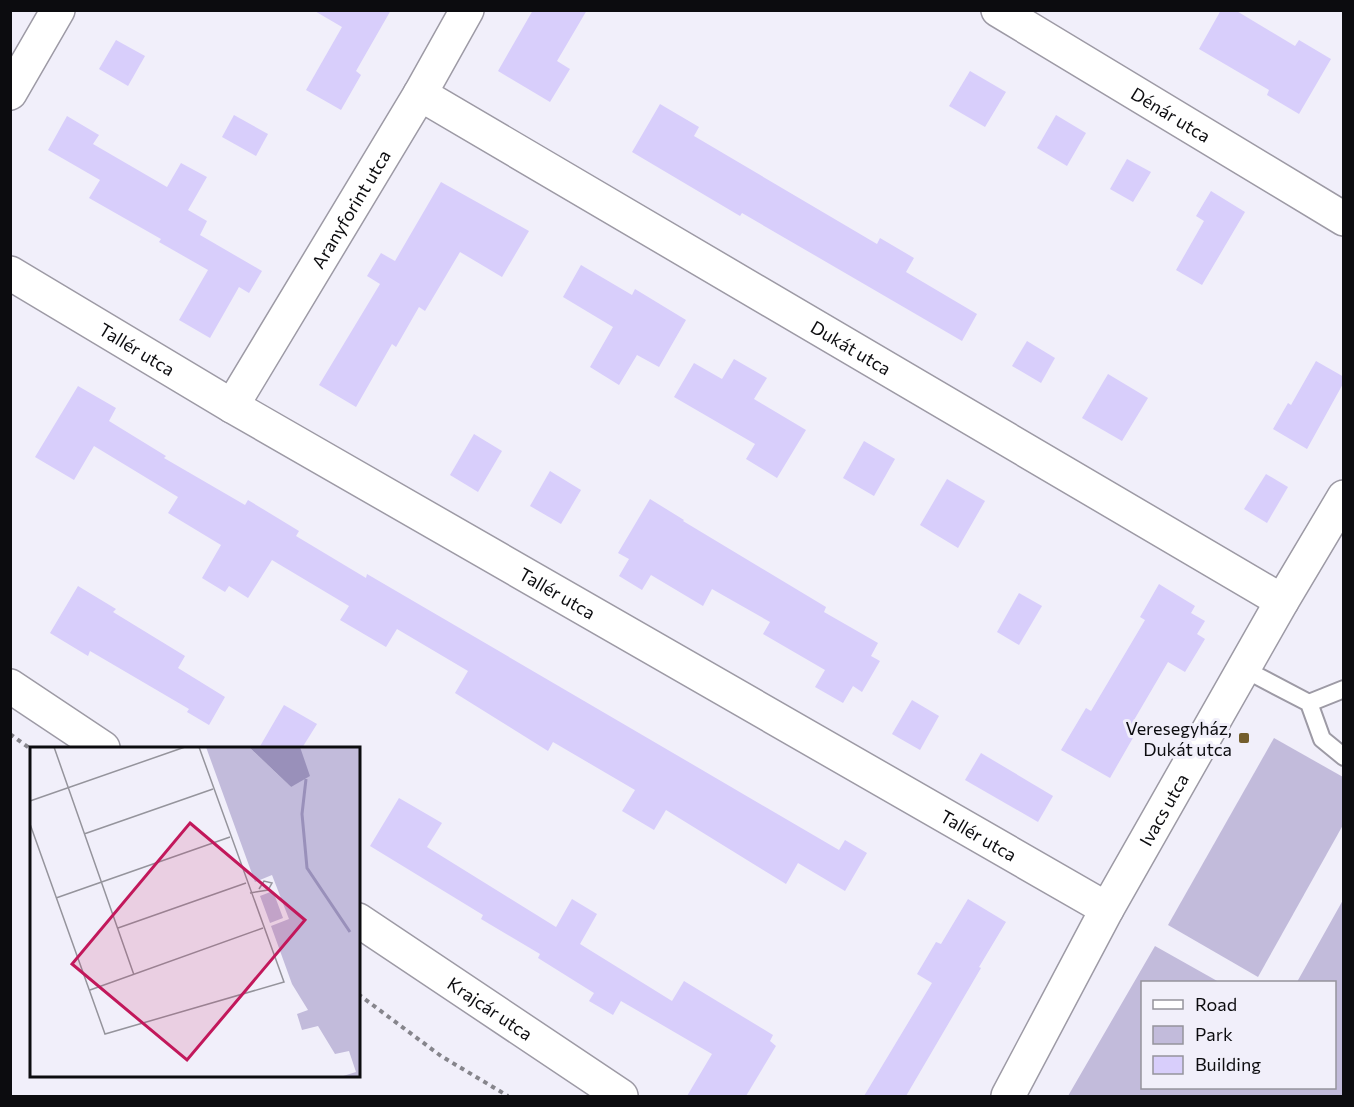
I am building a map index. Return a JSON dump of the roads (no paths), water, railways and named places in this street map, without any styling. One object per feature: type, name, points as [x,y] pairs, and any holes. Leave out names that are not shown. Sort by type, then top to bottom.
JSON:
[{"type":"street","points":[[10,93],[58,10]]},
{"type":"street","name":"Aranyforint utca","points":[[232,406],[420,94],[467,10]]},
{"type":"street","name":"Dénár utca","points":[[998,10],[1344,219]]},
{"type":"street","name":"Dukát utca","points":[[420,94],[1282,601]]},
{"type":"street","name":"Tallér utca","points":[[10,273],[232,406],[1107,909]]},
{"type":"street","name":"Ivacs utca","points":[[1008,1096],[1107,909],[1282,601],[1344,497]]},
{"type":"street","points":[[10,686],[102,747]]},
{"type":"street","name":"Krajcár utca","points":[[360,921],[621,1096]]},
{"type":"lane","points":[[1244,669],[1309,703],[1322,739],[1344,757]]},
{"type":"lane","points":[[1309,703],[1344,689]]},
{"type":"place","name":"Veresegyház, Dukát utca","points":[[1244,738]]}]
